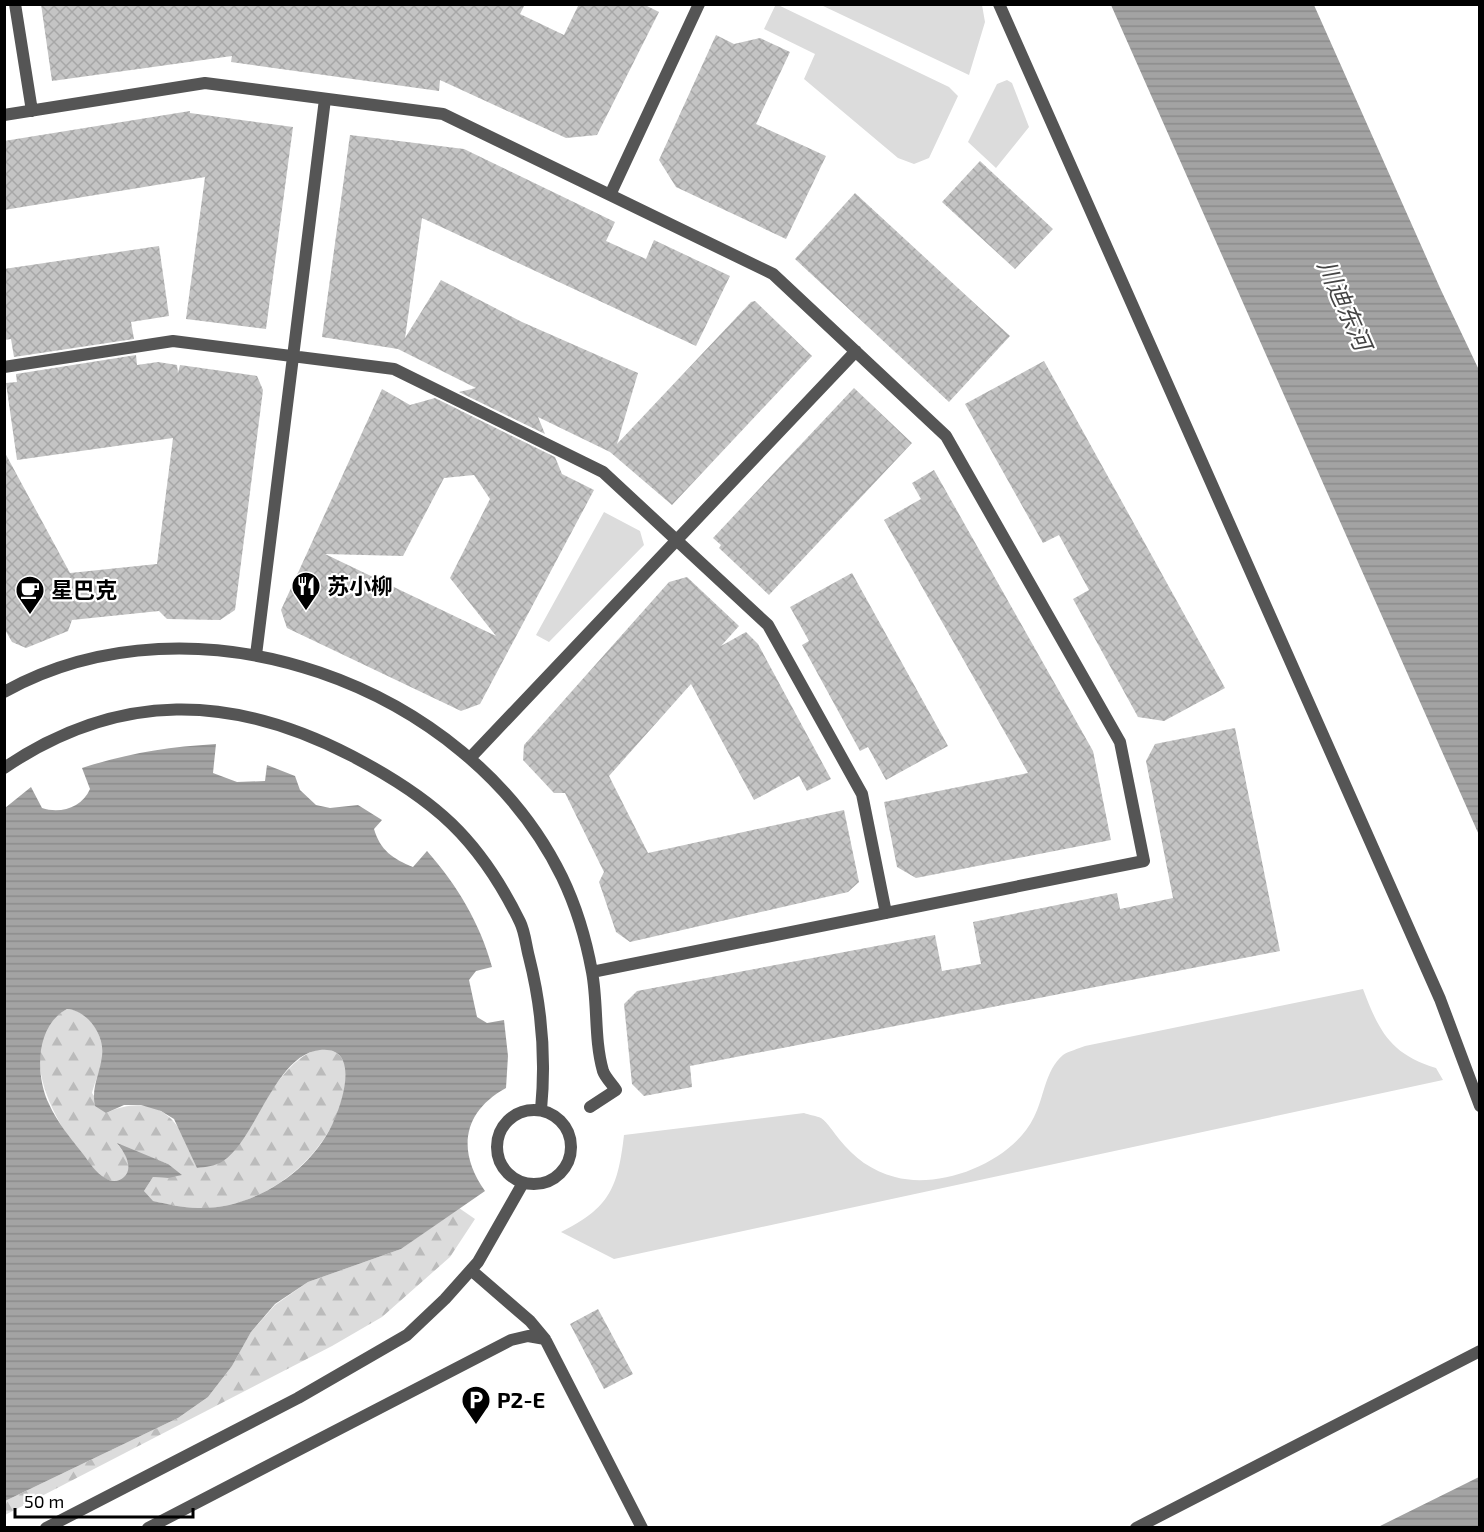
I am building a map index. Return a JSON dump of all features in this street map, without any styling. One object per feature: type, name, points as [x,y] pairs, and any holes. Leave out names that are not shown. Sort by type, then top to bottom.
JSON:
[{"type":"street","points":[[15,4],[32,111]]},
{"type":"street","points":[[610,195],[699,4]]},
{"type":"street","points":[[999,4],[1440,999],[1452,1038],[1479,1106]]},
{"type":"street","points":[[4,115],[205,83],[443,114],[773,274],[946,436],[1120,742],[1144,861],[592,972]]},
{"type":"street","points":[[256,656],[325,99]]},
{"type":"street","points":[[4,367],[173,341],[394,369],[603,472],[768,625],[862,794],[886,913]]},
{"type":"street","points":[[470,758],[856,351]]},
{"type":"street","points":[[6,689],[95,658],[130,651],[185,648],[256,656],[302,665],[346,682],[417,719],[470,758],[498,784],[533,826],[562,877],[581,925],[592,972],[603,1072],[616,1090],[590,1107]]},
{"type":"street","points":[[4,768],[39,748],[99,721],[150,711],[204,709],[238,713],[276,723],[331,745],[391,777],[436,807],[463,833],[492,872],[521,924],[538,993],[543,1041],[541,1110]]},
{"type":"street","points":[[528,1110],[541,1110],[562,1122],[569,1132],[571,1156],[558,1177],[535,1185],[512,1178],[498,1157],[496,1145],[499,1132],[516,1114],[528,1110]]},
{"type":"street","points":[[46,1527],[298,1398],[407,1335],[478,1262],[523,1183]]},
{"type":"street","points":[[471,1270],[530,1321],[545,1339],[642,1527]]},
{"type":"street","points":[[148,1527],[511,1340],[528,1336],[545,1339]]},
{"type":"street","points":[[1136,1527],[1479,1351]]},
{"type":"green space","points":[[776,4],[949,87],[958,96],[929,158],[914,164],[898,158],[804,79],[815,54],[764,29]]},
{"type":"green space","points":[[821,5],[982,5],[985,22],[969,75]]},
{"type":"green space","points":[[1007,80],[1012,83],[1029,127],[996,168],[968,142],[997,84]]},
{"type":"green space","points":[[604,512],[640,531],[644,545],[549,642],[536,635]]},
{"type":"green space","points":[[1363,989],[1388,1039],[1407,1056],[1436,1068],[1443,1080],[614,1259],[561,1232],[591,1214],[609,1194],[619,1169],[624,1135],[804,1113],[821,1118],[851,1152],[864,1163],[879,1171],[895,1177],[914,1180],[934,1179],[974,1168],[1010,1147],[1024,1133],[1034,1117],[1052,1068],[1068,1052],[1085,1046]]},
{"type":"green space","points":[[67,1009],[81,1013],[92,1023],[102,1044],[103,1057],[92,1093],[106,1113],[140,1105],[159,1110],[168,1116],[183,1135],[244,1136],[268,1095],[291,1067],[303,1056],[317,1050],[330,1050],[343,1060],[347,1077],[337,1114],[315,1151],[299,1168],[262,1193],[241,1202],[220,1207],[186,1207],[152,1201],[144,1191],[153,1177],[168,1178],[168,1164],[118,1145],[127,1159],[128,1174],[123,1179],[107,1180],[89,1163],[58,1120],[47,1095],[40,1070],[40,1046],[49,1025]]},
{"type":"green space","points":[[459,1208],[475,1219],[450,1257],[382,1317],[332,1346],[5,1515],[5,1501],[178,1418],[208,1397],[232,1366],[251,1332],[275,1305],[308,1282],[401,1249]]},
{"type":"water","name":"川迪东河","points":[[1111,5],[1314,5],[1479,370],[1479,835]]},
{"type":"water","points":[[216,744],[213,773],[237,782],[265,781],[267,765],[295,776],[300,790],[316,805],[330,808],[358,805],[382,820],[374,829],[380,843],[388,853],[413,867],[427,851],[458,891],[481,935],[492,967],[476,971],[469,980],[477,1017],[487,1023],[504,1020],[508,1056],[506,1088],[480,1109],[468,1134],[470,1162],[485,1191],[401,1249],[308,1282],[275,1304],[251,1332],[232,1366],[208,1397],[178,1418],[5,1501],[5,808],[31,787],[42,808],[63,810],[70,808],[82,801],[90,789],[82,768],[164,749]],"holes":[[[67,1009],[74,1010],[88,1019],[101,1040],[102,1056],[95,1087],[95,1106],[106,1113],[124,1105],[141,1105],[161,1111],[174,1119],[197,1168],[220,1163],[235,1150],[278,1081],[290,1066],[304,1055],[320,1050],[332,1051],[340,1056],[344,1064],[346,1075],[342,1098],[335,1118],[326,1137],[313,1154],[280,1183],[261,1194],[219,1207],[175,1206],[153,1201],[144,1191],[153,1177],[168,1178],[182,1175],[168,1164],[117,1143],[127,1158],[127,1173],[118,1181],[105,1178],[93,1167],[69,1136],[56,1117],[44,1092],[40,1066],[44,1039],[56,1017]]]},
{"type":"water","points":[[1479,1477],[1479,1527],[1378,1527]]},
{"type":"building","points":[[41,4],[525,4],[520,14],[564,35],[579,4],[643,4],[659,12],[597,135],[566,138],[440,80],[439,91],[231,62],[232,56],[52,81]]},
{"type":"building","points":[[716,35],[734,44],[760,38],[790,52],[756,124],[826,156],[786,239],[676,187],[659,160]]},
{"type":"building","points":[[190,111],[190,113],[293,127],[266,329],[186,319],[205,177],[4,210],[4,141]]},
{"type":"building","points":[[350,135],[464,149],[615,222],[606,241],[646,259],[654,240],[730,276],[696,346],[422,218],[405,338],[441,280],[522,322],[638,373],[617,444],[751,302],[755,301],[812,356],[672,505],[610,452],[538,417],[545,434],[459,392],[476,388],[398,349],[322,337]]},
{"type":"building","points":[[980,161],[1053,229],[1015,269],[942,202]]},
{"type":"building","points":[[855,193],[1010,336],[949,402],[795,259]]},
{"type":"building","points":[[159,246],[169,316],[131,322],[134,339],[14,357],[11,339],[4,340],[4,269]]},
{"type":"building","points":[[136,355],[137,365],[158,362],[177,365],[178,373],[180,365],[257,376],[263,390],[235,610],[220,620],[167,619],[159,611],[72,620],[68,631],[26,648],[12,642],[4,628],[4,451],[70,573],[157,564],[173,438],[17,460],[6,383],[17,382],[16,374]]},
{"type":"building","points":[[1044,361],[1225,688],[1164,721],[1138,717],[1073,599],[1089,590],[1059,535],[1043,543],[965,404]]},
{"type":"building","points":[[854,388],[912,443],[769,595],[719,548],[721,545],[713,538]]},
{"type":"building","points":[[382,389],[410,405],[435,398],[555,457],[562,474],[594,490],[480,704],[461,711],[287,628],[281,610]],"holes":[[[474,475],[490,499],[450,578],[496,636],[325,554],[403,556],[444,478]]]},
{"type":"building","points":[[934,470],[1093,751],[1111,840],[916,878],[897,867],[884,802],[1028,773],[884,520],[921,499],[912,483]]},
{"type":"building","points":[[852,573],[948,746],[886,780],[868,747],[860,751],[802,645],[809,641],[790,607]]},
{"type":"building","points":[[687,577],[739,626],[721,646],[746,632],[758,644],[831,779],[807,791],[799,776],[754,800],[691,684],[609,776],[648,853],[844,810],[859,882],[848,892],[630,942],[616,932],[599,882],[604,872],[565,793],[554,793],[523,760],[524,745],[669,582]]},
{"type":"building","points":[[1235,728],[1280,951],[690,1066],[692,1087],[644,1096],[632,1084],[624,1004],[637,991],[935,935],[942,971],[981,964],[973,922],[1117,893],[1120,909],[1173,898],[1146,761],[1155,744]]},
{"type":"building","points":[[598,1309],[633,1374],[604,1389],[570,1324]]},
{"type":"place","name":"苏小柳","points":[[306,612]]},
{"type":"place","name":"星巴克","points":[[30,616]]},
{"type":"place","name":"P2-E","points":[[476,1426]]}]
